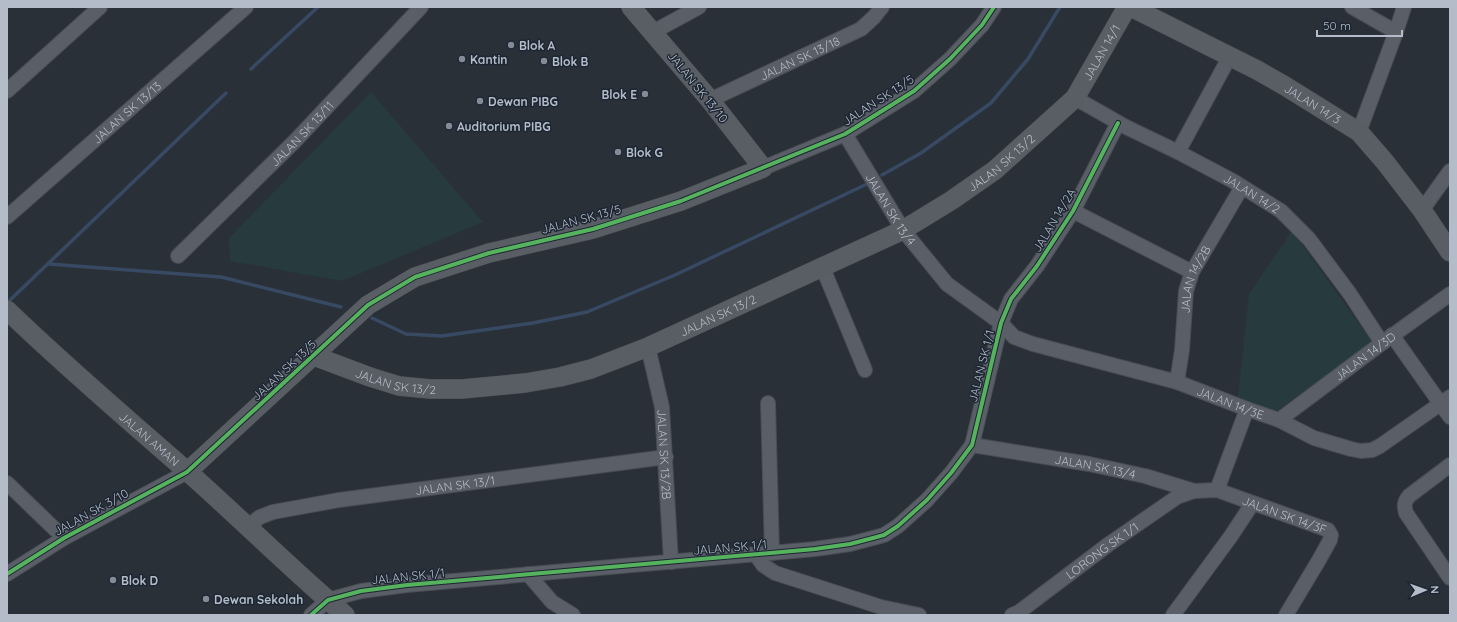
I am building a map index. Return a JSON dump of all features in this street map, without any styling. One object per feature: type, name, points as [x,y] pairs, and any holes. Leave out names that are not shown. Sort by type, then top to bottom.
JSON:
[{"type":"street","points":[[7,91],[100,7]]},
{"type":"street","name":"JALAN SK 13/13","points":[[7,217],[246,7]]},
{"type":"street","name":"JALAN SK 13/11","points":[[178,256],[295,141],[421,7]]},
{"type":"street","name":"JALAN SK 13/10","points":[[631,7],[710,100],[763,168]]},
{"type":"street","points":[[653,32],[699,7]]},
{"type":"street","name":"JALAN SK 13/18","points":[[710,100],[861,29],[882,7]]},
{"type":"street","name":"JALAN SK 13/5","points":[[187,472],[368,305],[415,278],[489,253],[593,228],[681,201],[844,134],[914,91],[950,59],[982,25],[994,7]]},
{"type":"street","name":"JALAN 14/1","points":[[1075,98],[1127,7]]},
{"type":"street","name":"JALAN 14/3","points":[[1131,7],[1230,56],[1285,86],[1359,132],[1385,162],[1422,210],[1450,252]]},
{"type":"street","points":[[1352,7],[1396,32]]},
{"type":"street","points":[[1359,132],[1404,7]]},
{"type":"street","points":[[1178,152],[1230,56]]},
{"type":"street","name":"JALAN 14/2","points":[[1075,98],[1118,123],[1178,152],[1242,187],[1281,211],[1309,238],[1350,294],[1387,339],[1445,400],[1450,417]]},
{"type":"street","name":"JALAN SK 13/2","points":[[314,356],[399,386],[430,389],[462,389],[525,384],[591,369],[648,347],[903,230],[952,200],[995,170],[1075,98]]},
{"type":"street","name":"JALAN 14/2A","points":[[1001,323],[1011,299],[1037,266],[1072,211],[1118,123]]},
{"type":"street","name":"JALAN SK 13/4","points":[[844,134],[903,230],[947,284],[1001,323]]},
{"type":"street","points":[[1422,210],[1450,171]]},
{"type":"street","name":"JALAN 14/2B","points":[[1177,382],[1182,350],[1186,291],[1192,272],[1242,187]]},
{"type":"street","points":[[1072,211],[1192,272]]},
{"type":"street","points":[[822,266],[865,370]]},
{"type":"street","name":"JALAN 14/3D","points":[[1280,420],[1387,339],[1450,294]]},
{"type":"street","name":"JALAN AMAN","points":[[7,310],[141,433],[248,526],[345,615]]},
{"type":"street","name":"JALAN 14/3E","points":[[1001,323],[1014,337],[1033,344],[1177,382],[1280,420],[1314,438],[1361,451],[1372,450],[1391,439],[1445,400]]},
{"type":"street","name":"JALAN SK 1/1","points":[[328,600],[361,591],[528,574],[756,555],[850,544],[884,535],[898,526],[927,500],[951,473],[972,445],[1001,323]]},
{"type":"street","name":"JALAN SK 13/2B","points":[[648,347],[662,407],[671,562]]},
{"type":"street","name":"JALAN SK 1/1","points":[[768,403],[772,553]]},
{"type":"street","points":[[1217,490],[1247,409]]},
{"type":"street","name":"JALAN SK 13/4","points":[[972,445],[1089,464],[1145,476],[1194,491],[1217,490]]},
{"type":"street","name":"JALAN SK 13/1","points":[[248,526],[260,517],[272,512],[339,500],[666,457]]},
{"type":"street","points":[[1450,465],[1409,496],[1405,500],[1404,507],[1406,513],[1450,578]]},
{"type":"street","name":"JALAN SK 3/10","points":[[7,574],[64,538],[187,472]]},
{"type":"street","points":[[7,483],[64,538]]},
{"type":"street","name":"JALAN SK 14/3F","points":[[1217,490],[1252,504],[1322,527],[1330,532],[1330,540],[1286,615]]},
{"type":"street","name":"LORONG SK 1/1","points":[[1012,615],[1019,612],[1109,544],[1177,497],[1194,491]]},
{"type":"street","points":[[1173,615],[1231,536],[1252,504]]},
{"type":"street","points":[[756,555],[763,565],[775,573],[881,607],[919,615]]},
{"type":"street","points":[[528,574],[552,602],[573,615]]},
{"type":"street","points":[[311,615],[328,600]]},
{"type":"green space","points":[[371,92],[483,222],[342,281],[230,261],[229,238]]},
{"type":"green space","points":[[1292,231],[1373,343],[1273,413],[1238,397],[1249,294]]},
{"type":"waterway","points":[[251,69],[318,7]]},
{"type":"waterway","points":[[882,175],[921,153],[991,103],[1028,59],[1060,7]]},
{"type":"waterway","points":[[8,302],[226,93]]},
{"type":"waterway","points":[[372,318],[406,334],[442,336],[533,323],[587,312],[675,275],[867,184]]},
{"type":"waterway","points":[[49,264],[221,277],[341,307]]},
{"type":"cycle path","points":[[7,574],[64,538],[187,472],[368,305],[415,277],[489,253],[593,229],[681,201],[845,134],[914,91],[950,59],[982,25],[994,7]]},
{"type":"cycle path","points":[[311,615],[328,600],[361,591],[407,585],[815,549],[850,544],[884,535],[898,526],[927,500],[951,473],[972,445],[1001,323],[1011,299],[1037,266],[1073,211],[1118,123]]},
{"type":"place","name":"Blok A","points":[[511,45]]},
{"type":"place","name":"Kantin","points":[[462,59]]},
{"type":"place","name":"Blok B","points":[[544,61]]},
{"type":"place","name":"Blok E","points":[[645,94]]},
{"type":"place","name":"Dewan PIBG","points":[[480,101]]},
{"type":"place","name":"Auditorium PIBG","points":[[449,126]]},
{"type":"place","name":"Blok G","points":[[618,152]]},
{"type":"place","name":"Blok D","points":[[113,580]]},
{"type":"place","name":"Dewan Sekolah","points":[[206,599]]}]
